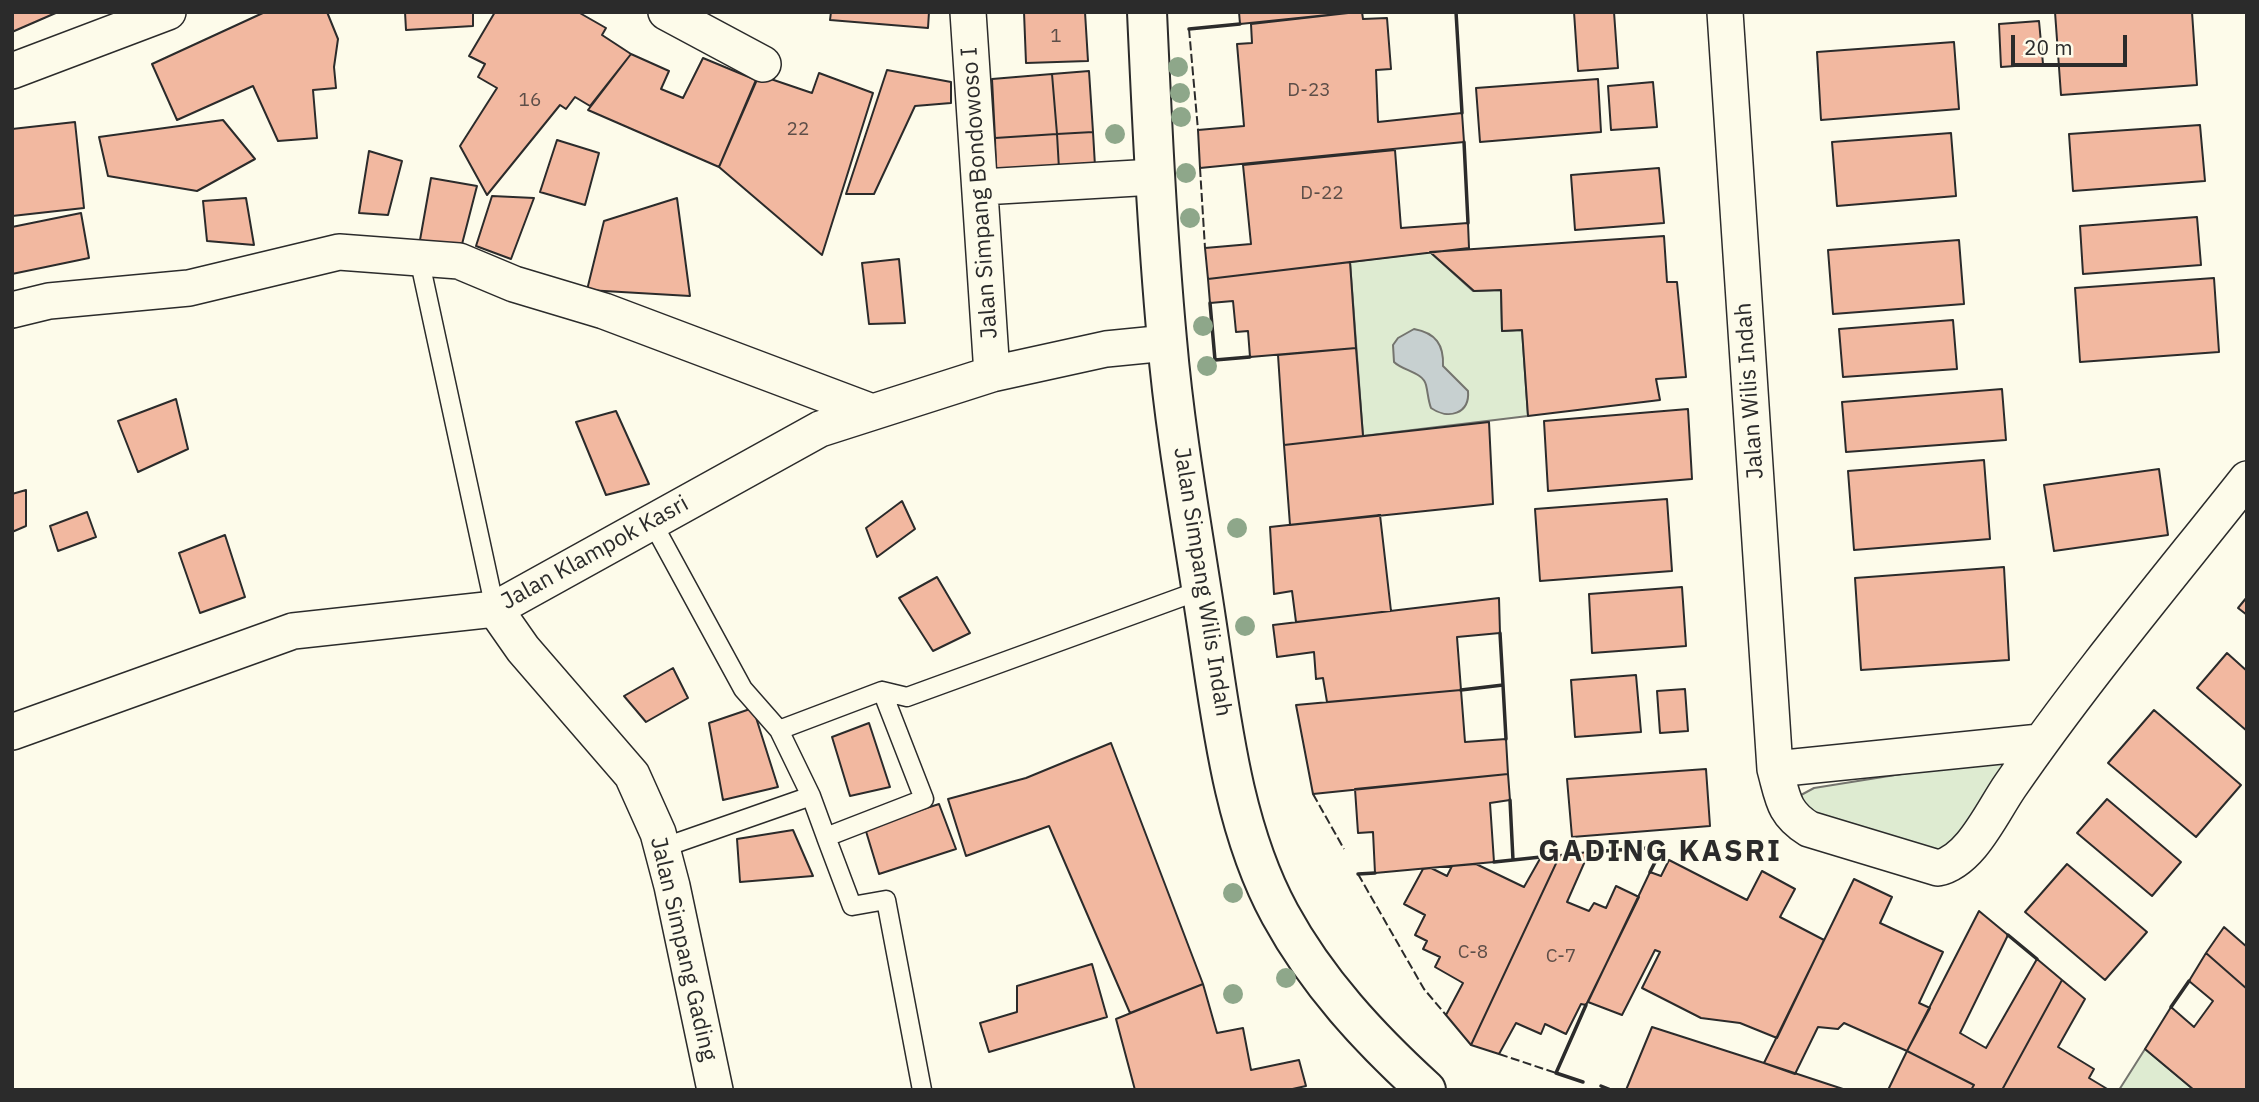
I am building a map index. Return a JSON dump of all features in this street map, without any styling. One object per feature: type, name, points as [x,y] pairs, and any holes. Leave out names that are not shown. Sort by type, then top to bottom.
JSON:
[{"type":"main road","name":"Jalan Simpang Wilis Indah","points":[[1147,12],[1154,177],[1167,343],[1201,590],[1239,805],[1279,912],[1335,997],[1367,1033],[1426,1090]]},
{"type":"street","points":[[12,71],[168,12]]},
{"type":"street","points":[[666,12],[763,64]]},
{"type":"street","name":"Jalan Simpang Bondowoso I","points":[[968,12],[982,187],[992,374]]},
{"type":"street","name":"Jalan Wilis Indah","points":[[1725,12],[1775,769],[1785,807],[1794,820],[1810,829],[1938,868],[1948,866],[1968,848],[2040,742],[2247,479]]},
{"type":"street","points":[[982,187],[1154,177]]},
{"type":"street","points":[[12,310],[49,301],[189,288],[340,252],[458,261],[514,284],[604,311],[872,412]]},
{"type":"street","name":"Jalan Klampok Kasri","points":[[12,732],[293,631],[495,609],[820,429],[992,374],[1106,349],[1167,343]]},
{"type":"street","name":"Jalan Simpang Gading","points":[[495,609],[523,649],[632,775],[662,848],[715,1090]]},
{"type":"street","points":[[1775,769],[2040,742]]},
{"type":"lane","points":[[419,258],[495,609]]},
{"type":"lane","points":[[652,522],[743,689],[779,730],[811,796],[852,906],[886,900],[922,1090]]},
{"type":"lane","points":[[779,730],[882,691],[907,697],[1201,590]]},
{"type":"lane","points":[[826,837],[924,799],[882,691]]},
{"type":"lane","points":[[662,848],[811,796]]},
{"type":"green space","points":[[1430,252],[1473,291],[1501,290],[1502,331],[1522,330],[1528,416],[1363,436],[1350,262]]},
{"type":"green space","points":[[2008,757],[2013,759],[1957,843],[1935,855],[1811,811],[1803,805],[1801,795],[1814,788]]},
{"type":"green space","points":[[2145,1049],[2194,1090],[2119,1090]]},
{"type":"shaded area","points":[[1414,329],[1437,341],[1442,352],[1443,366],[1468,391],[1465,405],[1457,413],[1444,414],[1431,408],[1426,385],[1421,377],[1394,362],[1393,345],[1398,338]]},
{"type":"building","points":[[12,12],[58,12],[12,32]]},
{"type":"building","points":[[265,12],[327,12],[338,39],[334,67],[336,88],[313,90],[317,138],[278,141],[253,86],[177,120],[152,64]]},
{"type":"building","points":[[405,12],[473,12],[473,26],[406,30]]},
{"type":"building","points":[[495,12],[578,12],[606,28],[602,35],[631,54],[590,106],[575,97],[566,109],[560,105],[487,195],[460,146],[497,88],[478,77],[485,64],[469,56]]},
{"type":"building","points":[[831,12],[929,12],[928,28],[830,20]]},
{"type":"building","points":[[1024,12],[1085,12],[1088,61],[1026,63]]},
{"type":"building","points":[[1239,12],[1357,12],[1240,24]]},
{"type":"building","points":[[1362,12],[1363,19],[1387,18],[1391,69],[1376,70],[1378,122],[1462,113],[1464,142],[1200,168],[1198,130],[1244,126],[1237,44],[1252,43],[1251,24]]},
{"type":"building","points":[[1574,12],[1614,12],[1618,68],[1578,71]]},
{"type":"building","points":[[2055,12],[2192,12],[2197,85],[2061,95]]},
{"type":"building","points":[[2039,21],[2043,64],[2001,67],[1999,24]]},
{"type":"building","points":[[1954,42],[1959,109],[1821,120],[1817,52]]},
{"type":"building","points":[[631,54],[669,71],[661,89],[683,98],[703,58],[756,80],[719,167],[588,110]]},
{"type":"building","points":[[887,70],[951,82],[951,103],[915,106],[874,194],[846,194]]},
{"type":"building","points":[[1089,71],[1093,132],[1057,134],[1052,74]]},
{"type":"building","points":[[819,73],[873,93],[822,255],[719,167],[759,75],[812,93]]},
{"type":"building","points":[[1052,74],[1057,134],[995,138],[992,79]]},
{"type":"building","points":[[1598,79],[1601,132],[1480,142],[1476,88]]},
{"type":"building","points":[[1653,82],[1657,127],[1611,130],[1608,86]]},
{"type":"building","points":[[223,120],[255,159],[197,191],[108,176],[99,137]]},
{"type":"building","points":[[75,122],[84,208],[12,216],[12,129]]},
{"type":"building","points":[[2200,125],[2205,181],[2073,191],[2069,134]]},
{"type":"building","points":[[1093,132],[1095,166],[1059,169],[1057,134]]},
{"type":"building","points":[[1951,133],[1956,196],[1837,206],[1832,142]]},
{"type":"building","points":[[1057,134],[1059,169],[996,174],[995,138]]},
{"type":"building","points":[[557,140],[599,153],[585,205],[540,192]]},
{"type":"building","points":[[1395,150],[1401,228],[1468,223],[1469,248],[1208,279],[1205,248],[1251,244],[1243,165]]},
{"type":"building","points":[[369,151],[402,161],[388,215],[359,213]]},
{"type":"building","points":[[1659,168],[1664,223],[1575,230],[1571,175]]},
{"type":"building","points":[[431,178],[477,186],[461,248],[420,240]]},
{"type":"building","points":[[492,196],[534,198],[511,259],[476,246]]},
{"type":"building","points":[[246,198],[254,245],[207,241],[203,201]]},
{"type":"building","points":[[677,198],[690,296],[587,290],[604,221]]},
{"type":"building","points":[[81,213],[89,258],[12,274],[12,227]]},
{"type":"building","points":[[2197,217],[2201,265],[2083,274],[2080,226]]},
{"type":"building","points":[[1664,236],[1667,282],[1677,282],[1686,377],[1656,379],[1660,400],[1528,416],[1522,330],[1502,331],[1501,290],[1474,291],[1430,252]]},
{"type":"building","points":[[1959,240],[1964,304],[1833,314],[1828,250]]},
{"type":"building","points":[[899,259],[905,323],[869,324],[862,263]]},
{"type":"building","points":[[1350,262],[1356,348],[1250,357],[1248,331],[1236,332],[1233,301],[1210,303],[1208,279]]},
{"type":"building","points":[[2214,278],[2219,352],[2080,362],[2075,288]]},
{"type":"building","points":[[1953,320],[1957,369],[1843,377],[1839,329]]},
{"type":"building","points":[[1356,348],[1363,436],[1284,445],[1278,355]]},
{"type":"building","points":[[2002,389],[2006,440],[1846,452],[1842,402]]},
{"type":"building","points":[[176,399],[188,449],[138,472],[118,421]]},
{"type":"building","points":[[1688,409],[1692,479],[1548,491],[1544,421]]},
{"type":"building","points":[[616,411],[649,484],[606,495],[576,422]]},
{"type":"building","points":[[1489,422],[1493,504],[1290,525],[1284,445]]},
{"type":"building","points":[[1984,460],[1990,539],[1854,550],[1848,471]]},
{"type":"building","points":[[2159,469],[2168,535],[2054,551],[2044,485]]},
{"type":"building","points":[[26,490],[26,526],[12,532],[12,494]]},
{"type":"building","points":[[1667,499],[1672,571],[1540,581],[1535,509]]},
{"type":"building","points":[[902,501],[915,529],[877,557],[866,528]]},
{"type":"building","points":[[87,512],[96,537],[58,551],[50,526]]},
{"type":"building","points":[[1380,515],[1391,611],[1296,622],[1292,591],[1274,594],[1270,527]]},
{"type":"building","points":[[225,535],[245,597],[200,613],[179,553]]},
{"type":"building","points":[[2004,567],[2009,660],[1861,670],[1855,578]]},
{"type":"building","points":[[937,577],[970,633],[933,651],[899,598]]},
{"type":"building","points":[[1682,587],[1686,646],[1592,653],[1589,594]]},
{"type":"building","points":[[2247,597],[2247,615],[2238,608]]},
{"type":"building","points":[[1499,598],[1500,633],[1457,637],[1461,690],[1327,702],[1323,678],[1316,679],[1314,652],[1277,657],[1273,625]]},
{"type":"building","points":[[2227,653],[2247,671],[2247,731],[2197,688]]},
{"type":"building","points":[[673,668],[688,698],[646,722],[624,696]]},
{"type":"building","points":[[1636,675],[1641,732],[1575,737],[1571,680]]},
{"type":"building","points":[[1685,689],[1688,731],[1660,733],[1657,691]]},
{"type":"building","points":[[1461,690],[1465,742],[1506,739],[1508,774],[1313,794],[1296,705]]},
{"type":"building","points":[[753,708],[778,787],[723,800],[709,723]]},
{"type":"building","points":[[2154,710],[2241,785],[2196,837],[2108,763]]},
{"type":"building","points":[[869,723],[890,787],[850,796],[832,737]]},
{"type":"building","points":[[1111,743],[1203,984],[1130,1013],[1049,826],[966,856],[948,799],[1026,778]]},
{"type":"building","points":[[1706,769],[1710,826],[1572,837],[1567,779]]},
{"type":"building","points":[[1508,774],[1510,800],[1490,803],[1494,862],[1375,873],[1373,832],[1358,833],[1355,789]]},
{"type":"building","points":[[2107,799],[2181,862],[2152,896],[2077,833]]},
{"type":"building","points":[[939,804],[956,849],[879,874],[865,828]]},
{"type":"building","points":[[793,830],[813,876],[740,882],[737,839]]},
{"type":"building","points":[[1589,852],[1567,902],[1589,911],[1594,903],[1606,908],[1616,886],[1639,897],[1586,1005],[1581,1004],[1566,1034],[1545,1024],[1541,1034],[1516,1023],[1499,1054],[1471,1045],[1560,855]]},
{"type":"building","points":[[1560,855],[1471,1045],[1446,1015],[1463,983],[1435,967],[1440,957],[1423,949],[1427,941],[1415,935],[1425,915],[1404,904],[1423,869],[1431,868],[1447,876],[1452,866],[1476,864],[1524,887],[1541,857]]},
{"type":"building","points":[[1669,860],[1747,900],[1762,871],[1795,889],[1780,917],[1824,940],[1777,1038],[1740,1023],[1701,1018],[1642,988],[1660,952],[1655,950],[1622,1015],[1588,1002],[1650,872],[1661,876]]},
{"type":"building","points":[[2067,864],[2147,932],[2105,980],[2025,912]]},
{"type":"building","points":[[1854,879],[1892,897],[1880,923],[1943,952],[1919,1003],[1930,1008],[1907,1051],[1844,1023],[1838,1029],[1818,1027],[1795,1074],[1764,1063]]},
{"type":"building","points":[[1979,911],[2008,935],[1960,1033],[1986,1048],[2037,959],[2062,980],[2002,1090],[1971,1090],[1974,1085],[1907,1051]]},
{"type":"building","points":[[2224,927],[2247,947],[2247,989],[2206,953]]},
{"type":"building","points":[[2206,953],[2247,989],[2247,1090],[2194,1090],[2145,1049],[2171,1007],[2194,1027],[2213,1001],[2189,981]]},
{"type":"building","points":[[1092,964],[1107,1017],[989,1052],[980,1023],[1017,1012],[1017,986]]},
{"type":"building","points":[[2062,980],[2085,999],[2058,1047],[2094,1069],[2089,1078],[2109,1090],[2002,1090]]},
{"type":"building","points":[[1203,984],[1217,1033],[1243,1028],[1251,1070],[1299,1060],[1306,1086],[1288,1090],[1135,1090],[1116,1019]]},
{"type":"building","points":[[1652,1027],[1764,1063],[1846,1090],[1626,1090]]},
{"type":"building","points":[[1907,1051],[1974,1085],[1971,1090],[1888,1090]]},
{"type":"fence","points":[[1189,29],[1198,130]]},
{"type":"fence","points":[[1200,168],[1205,248]]},
{"type":"fence","points":[[1313,794],[1344,849]]},
{"type":"fence","points":[[1358,874],[1424,989],[1446,1015]]},
{"type":"fence","points":[[1499,1054],[1556,1073]]},
{"type":"wall","points":[[1456,12],[1462,113]]},
{"type":"wall","points":[[1189,29],[1240,24]]},
{"type":"wall","points":[[1464,142],[1468,223]]},
{"type":"wall","points":[[1210,303],[1215,360],[1250,357]]},
{"type":"wall","points":[[1461,690],[1503,685],[1500,633]]},
{"type":"wall","points":[[1503,685],[1506,739]]},
{"type":"wall","points":[[1510,800],[1513,860]]},
{"type":"wall","points":[[1589,852],[1663,847],[1650,872]]},
{"type":"wall","points":[[1494,862],[1541,857]]},
{"type":"wall","points":[[1358,874],[1375,873]]},
{"type":"wall","points":[[2008,935],[2037,959]]},
{"type":"wall","points":[[2171,1007],[2189,981]]},
{"type":"wall","points":[[1583,1082],[1556,1073],[1586,1005]]},
{"type":"wall","points":[[1601,1086],[1611,1090]]},
{"type":"district","name":"GADING KASRI","points":[[1660,852]]}]
